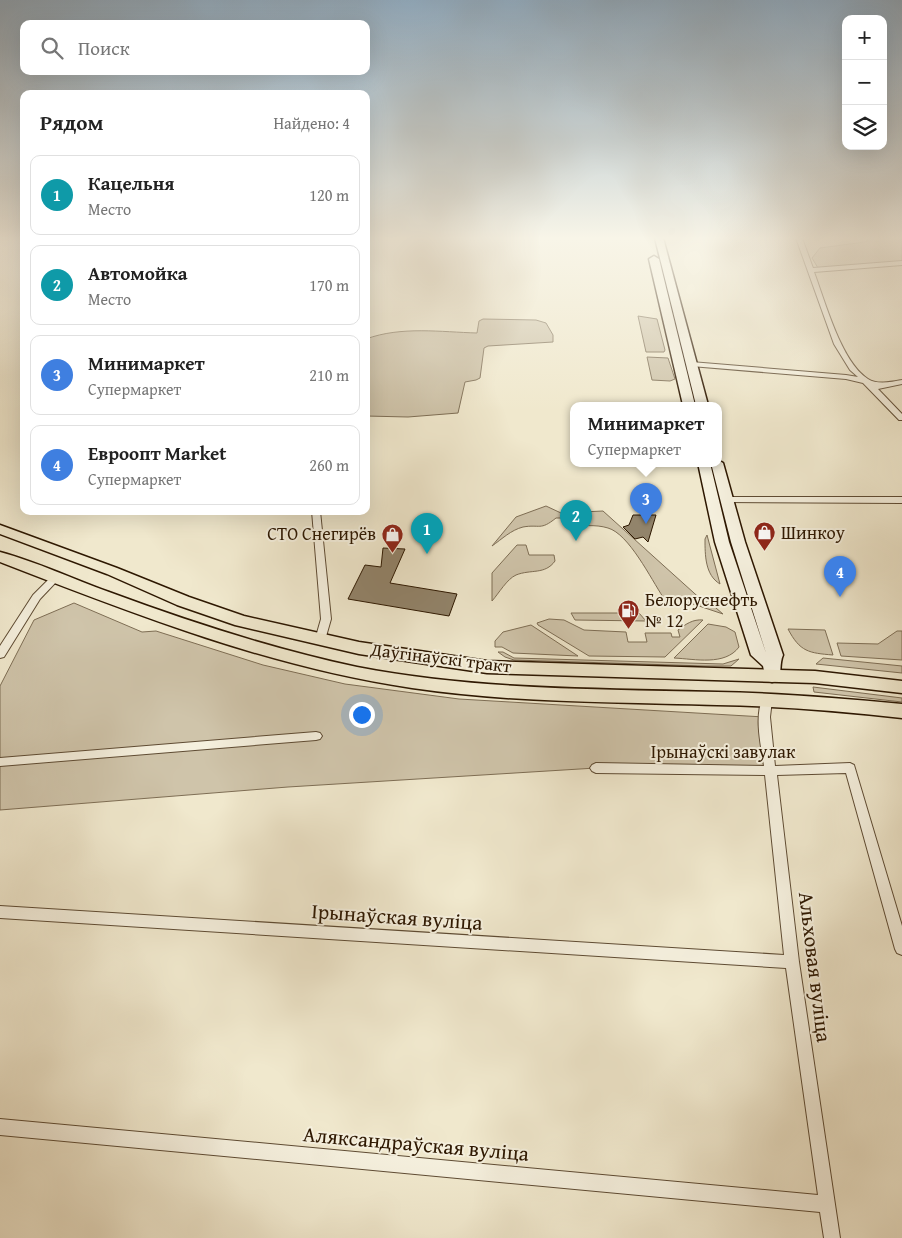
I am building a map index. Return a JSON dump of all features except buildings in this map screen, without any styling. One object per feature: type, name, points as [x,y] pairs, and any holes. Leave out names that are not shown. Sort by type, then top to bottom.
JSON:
[{"type":"main road","points":[[663,296],[688,402]]},
{"type":"main road","points":[[673,296],[701,402]]},
{"type":"main road","points":[[705,467],[722,542],[742,606],[759,656],[772,670]]},
{"type":"main road","points":[[718,467],[726,500],[775,655],[767,700]]},
{"type":"main road","name":"Даўгінаўскі тракт","points":[[0,529],[78,558],[183,601],[241,621],[320,640],[412,657],[487,667],[772,670],[815,678],[902,686]]},
{"type":"main road","name":"Даўгінаўскі тракт","points":[[0,558],[190,629],[334,670],[472,689],[555,694],[820,702],[902,711]]},
{"type":"main road","points":[[55,578],[78,558]]},
{"type":"main road","points":[[554,668],[555,694]]},
{"type":"street","points":[[820,296],[837,344],[853,368],[902,418]]},
{"type":"street","points":[[691,364],[846,377],[885,385]]},
{"type":"street","points":[[846,377],[853,375],[853,368]]},
{"type":"street","points":[[878,393],[879,388],[885,385],[902,382]]},
{"type":"street","points":[[726,500],[902,500]]},
{"type":"street","points":[[316,515],[326,619],[320,640]]},
{"type":"street","points":[[0,654],[36,597],[55,578]]},
{"type":"street","name":"Альховая вуліца","points":[[767,700],[764,717],[792,962],[832,1238]]},
{"type":"street","points":[[0,762],[316,736]]},
{"type":"street","name":"Ірынаўскі завулак","points":[[596,768],[770,771],[850,768],[902,949]]},
{"type":"street","name":"Ірынаўская вуліца","points":[[0,912],[792,962]]},
{"type":"street","name":"Аляксандраўская вуліца","points":[[0,1126],[827,1204]]},
{"type":"shaded area","points":[[638,316],[657,319],[664,352],[646,352]]},
{"type":"shaded area","points":[[483,319],[536,320],[546,323],[553,335],[553,342],[488,346],[484,348],[480,378],[465,382],[458,413],[408,417],[370,416],[370,338],[393,332],[407,331],[477,333],[479,321]]},
{"type":"shaded area","points":[[647,357],[668,358],[675,379],[670,381],[652,380]]},
{"type":"shaded area","points":[[546,506],[561,513],[603,511],[704,602],[709,602],[723,614],[672,597],[663,597],[646,569],[624,539],[608,528],[593,526],[568,527],[567,518],[556,518],[543,526],[529,526],[514,530],[492,546],[516,517]]},
{"type":"shaded area","points":[[707,535],[720,584],[711,575],[707,564],[705,539]]},
{"type":"shaded area","points":[[517,545],[526,545],[529,555],[554,555],[555,561],[542,570],[516,575],[506,583],[492,601],[492,573]]},
{"type":"shaded area","points":[[74,603],[142,632],[156,631],[263,665],[345,684],[459,699],[764,717],[770,771],[596,768],[288,787],[0,810],[0,686],[34,620]]},
{"type":"shaded area","points":[[571,613],[639,613],[646,621],[575,620]]},
{"type":"shaded area","points":[[549,619],[564,620],[584,630],[626,632],[628,642],[647,642],[645,633],[671,633],[672,637],[680,637],[678,630],[693,621],[703,620],[665,657],[589,656],[537,623]]},
{"type":"shaded area","points":[[708,624],[726,627],[735,632],[739,647],[726,657],[718,659],[674,658]]},
{"type":"shaded area","points":[[531,625],[578,656],[513,653],[502,647],[495,647],[495,641],[503,632]]},
{"type":"shaded area","points":[[788,629],[825,630],[833,655],[806,650],[792,637]]},
{"type":"shaded area","points":[[897,631],[902,631],[902,660],[841,656],[837,643],[878,644]]},
{"type":"shaded area","points":[[498,652],[503,652],[514,658],[723,664],[739,659],[731,666],[705,666],[514,660]]},
{"type":"shaded area","points":[[823,658],[902,666],[902,673],[816,664]]},
{"type":"shaded area","points":[[813,687],[902,698],[902,702],[814,692]]},
{"type":"place","name":"Минимаркет","points":[[646,524]]},
{"type":"place","name":"Автомойка","points":[[576,541]]},
{"type":"place","name":"Шинкоу","points":[[765,552]]},
{"type":"place","name":"СТО Cнегирёв","points":[[392,553]]},
{"type":"place","name":"Кацельня","points":[[427,554]]},
{"type":"place","name":"Евроопт Market","points":[[840,597]]},
{"type":"place","name":"Белоруснефть № 12","points":[[629,629]]}]
